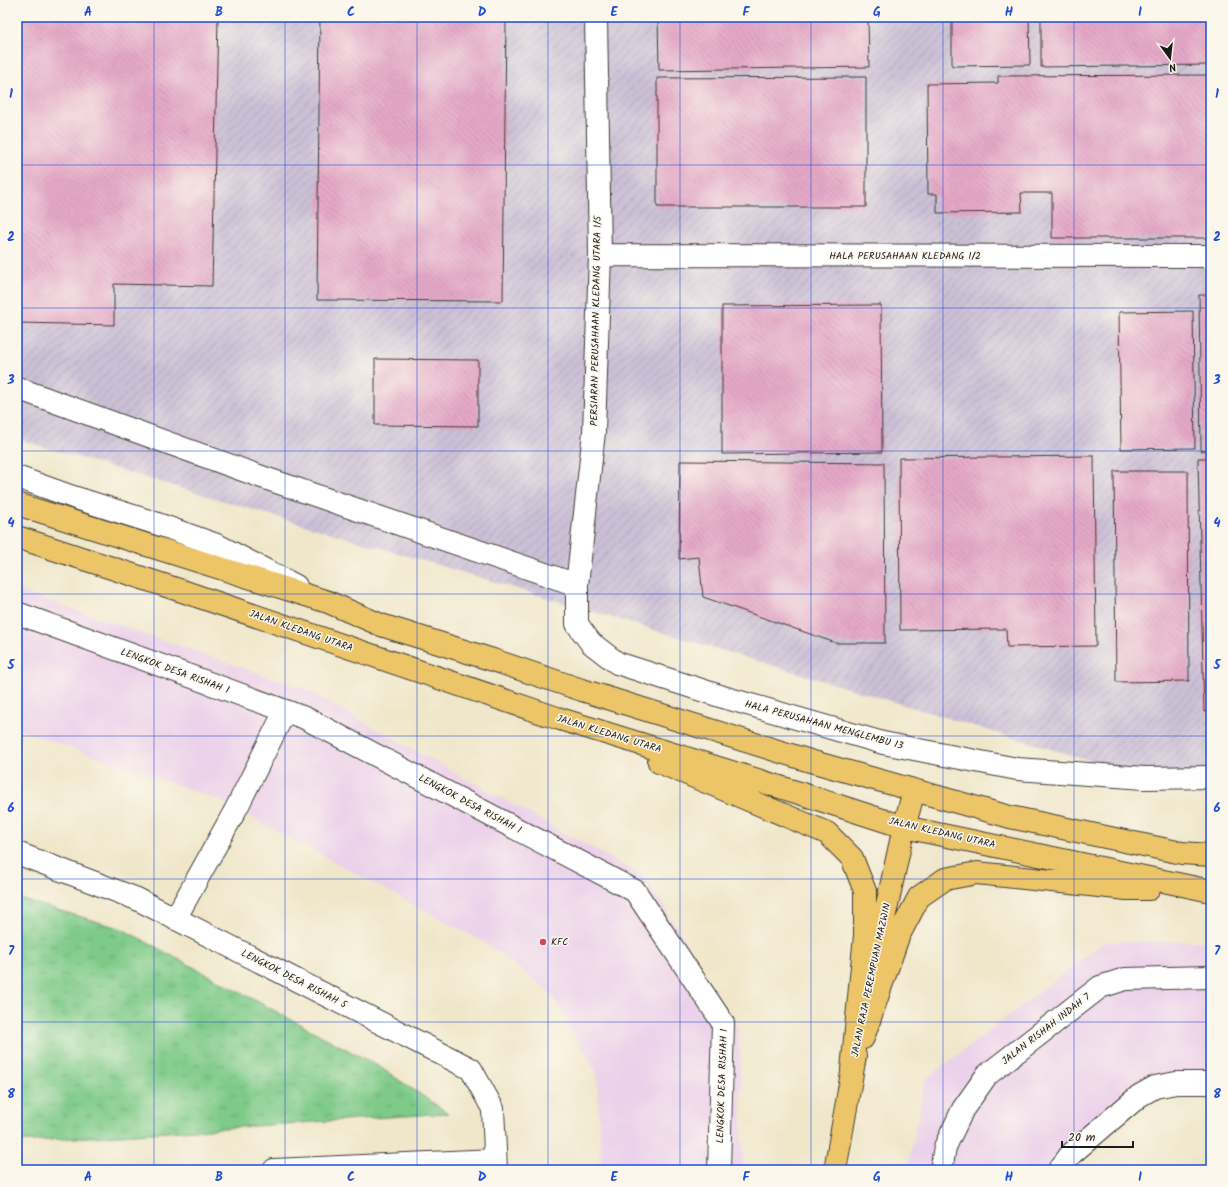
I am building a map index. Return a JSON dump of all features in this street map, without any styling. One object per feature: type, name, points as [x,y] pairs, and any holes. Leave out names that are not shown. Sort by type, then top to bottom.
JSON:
[{"type":"main road","points":[[17,504],[328,602],[381,625],[582,690],[810,761],[1010,817],[1182,853],[1211,856]]},
{"type":"main road","name":"JALAN KLEDANG UTARA","points":[[17,537],[185,592],[557,718],[904,827],[1208,891]]},
{"type":"main road","points":[[557,718],[827,834],[852,858],[865,891],[865,935],[852,1070]]},
{"type":"main road","name":"JALAN RAJA PEREMPUAN MAZWIN","points":[[835,1170],[852,1070],[904,827],[914,791]]},
{"type":"main road","points":[[852,1070],[898,937],[919,897],[945,879],[977,873],[1127,889],[1208,891]]},
{"type":"street","name":"PERSIARAN PERUSAHAAN KLEDANG UTARA 1/5","points":[[577,624],[577,585],[594,432],[600,255],[596,17]]},
{"type":"street","name":"HALA PERUSAHAAN KLEDANG 1/2","points":[[600,255],[1211,256]]},
{"type":"street","points":[[17,388],[259,476],[577,585]]},
{"type":"street","points":[[17,477],[217,545],[328,602]]},
{"type":"street","name":"LENGKOK DESA RISHAH 1","points":[[17,614],[305,718],[635,891],[723,1023],[719,1170]]},
{"type":"street","name":"HALA PERUSAHAAN MENGLEMBU 13","points":[[577,624],[591,643],[617,662],[723,697],[883,742],[1017,769],[1145,778],[1211,777]]},
{"type":"street","points":[[175,919],[236,809],[285,711]]},
{"type":"street","name":"LENGKOK DESA RISHAH 5","points":[[17,853],[137,899],[471,1069],[493,1109],[495,1165]]},
{"type":"street","name":"JALAN RISHAH INDAH 7","points":[[941,1170],[945,1147],[963,1109],[987,1075],[1100,987],[1124,979],[1211,977]]},
{"type":"street","points":[[1059,1170],[1071,1154],[1139,1096],[1155,1087],[1176,1083],[1211,1083]]},
{"type":"street","points":[[274,1170],[495,1165]]},
{"type":"shaded area","points":[[17,17],[1211,17],[1211,797],[17,439]]},
{"type":"shaded area","points":[[17,590],[304,689],[646,878],[739,1030],[743,1170],[601,1170],[597,1073],[551,993],[485,943],[217,799],[17,729]]},
{"type":"shaded area","points":[[1211,941],[1211,1091],[1157,1091],[1070,1170],[907,1170],[926,1079],[1104,942]]},
{"type":"green space","points":[[17,898],[122,929],[378,1066],[448,1113],[17,1142]]},
{"type":"building","points":[[17,17],[218,17],[212,286],[114,284],[114,325],[17,323]]},
{"type":"building","points":[[320,17],[506,17],[503,301],[317,300]]},
{"type":"building","points":[[658,17],[868,17],[869,67],[659,70]]},
{"type":"building","points":[[952,17],[1029,17],[1030,65],[952,66]]},
{"type":"building","points":[[1041,17],[1211,17],[1211,65],[1041,67]]},
{"type":"building","points":[[1211,75],[1211,238],[1052,238],[1052,193],[1021,193],[1022,212],[937,213],[937,194],[928,194],[927,84],[998,83],[998,76]]},
{"type":"building","points":[[866,77],[866,207],[657,207],[657,78]]},
{"type":"building","points":[[1199,295],[1211,295],[1211,450],[1201,451]]},
{"type":"building","points":[[881,305],[882,452],[722,454],[722,306]]},
{"type":"building","points":[[1193,311],[1195,448],[1121,449],[1119,312]]},
{"type":"building","points":[[375,359],[478,360],[478,426],[375,425]]},
{"type":"building","points":[[1094,456],[1096,646],[1007,647],[1006,629],[900,630],[899,458]]},
{"type":"building","points":[[1198,458],[1211,458],[1211,711],[1204,712]]},
{"type":"building","points":[[680,461],[884,463],[885,643],[836,643],[703,597],[699,557],[679,559]]},
{"type":"building","points":[[1114,471],[1188,471],[1189,681],[1116,682]]},
{"type":"place","name":"KFC","points":[[543,942]]}]
